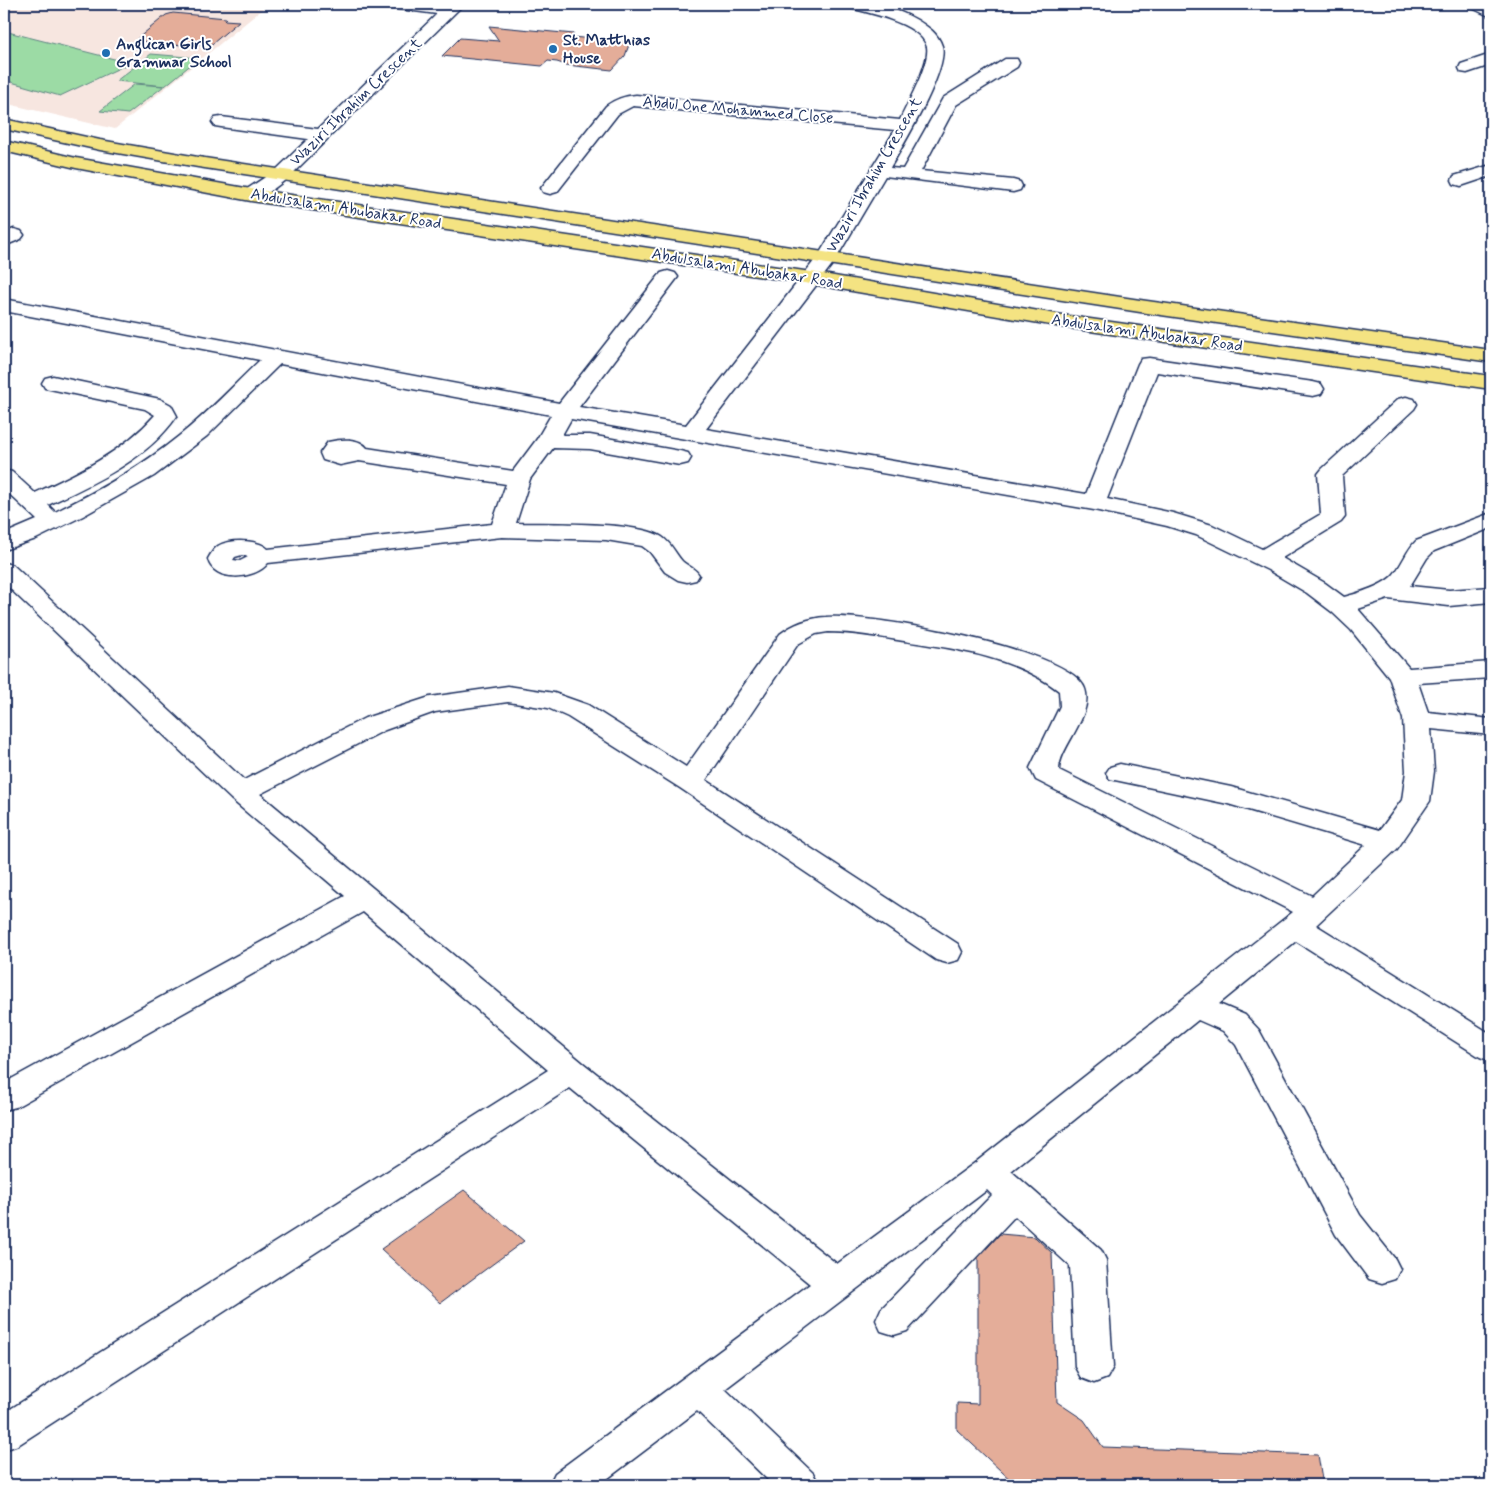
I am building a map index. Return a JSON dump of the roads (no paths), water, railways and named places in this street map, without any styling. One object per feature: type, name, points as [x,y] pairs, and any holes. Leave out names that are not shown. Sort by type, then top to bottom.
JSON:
[{"type":"main road","name":"Abdulsalami Abubakar Road","points":[[4,124],[100,145],[282,174],[1140,306],[1491,356]]},
{"type":"main road","name":"Abdulsalami Abubakar Road","points":[[4,146],[76,162],[251,195],[811,278],[1062,321],[1491,383]]},
{"type":"street","points":[[399,4],[452,7]]},
{"type":"street","name":"Waziri Ibrahim Crescent","points":[[686,446],[827,258],[906,126],[931,72],[935,55],[932,38],[914,23],[899,16],[851,4]]},
{"type":"street","points":[[1475,4],[1491,12]]},
{"type":"street","name":"Waziri Ibrahim Crescent","points":[[251,195],[282,174],[452,7]]},
{"type":"street","points":[[1468,68],[1491,60]]},
{"type":"street","points":[[909,175],[948,102],[1011,63]]},
{"type":"street","name":"Abdul One Mohammed Close","points":[[550,188],[612,110],[618,105],[636,100],[906,126]]},
{"type":"street","points":[[221,122],[322,135]]},
{"type":"street","points":[[1460,180],[1491,170]]},
{"type":"street","points":[[878,172],[1013,186]]},
{"type":"street","points":[[502,530],[519,478],[546,441],[564,411],[668,277]]},
{"type":"street","points":[[4,305],[564,411],[686,446]]},
{"type":"street","points":[[4,543],[54,523],[137,475],[188,441],[276,356]]},
{"type":"street","points":[[1094,503],[1149,364],[1313,389]]},
{"type":"street","points":[[32,504],[82,479],[124,454],[156,429],[166,416],[163,410],[152,404],[53,383]]},
{"type":"street","points":[[1264,558],[1333,517],[1330,474],[1406,404]]},
{"type":"street","points":[[546,441],[686,446],[1094,503],[1126,501],[1204,530],[1264,558],[1316,588],[1341,607],[1360,625],[1402,676],[1417,719],[1420,770],[1416,801],[1388,842],[1305,918],[988,1171],[569,1485]]},
{"type":"street","points":[[355,454],[519,478]]},
{"type":"street","points":[[7,486],[54,523]]},
{"type":"street","points":[[1341,607],[1394,587],[1404,579],[1416,554],[1425,546],[1491,520]]},
{"type":"street","points":[[260,557],[502,530],[606,533],[651,541],[659,547],[674,567],[688,575]]},
{"type":"street","points":[[4,570],[241,793],[571,1071],[836,1284]]},
{"type":"street","points":[[1383,591],[1449,598],[1491,595]]},
{"type":"street","points":[[690,782],[789,638],[799,631],[827,624],[846,625],[945,639],[1035,664],[1060,676],[1072,688],[1073,706],[1044,768],[1046,774],[1305,918],[1491,1049]]},
{"type":"street","points":[[1402,676],[1491,670]]},
{"type":"street","points":[[241,793],[375,724],[430,706],[508,694],[554,700],[578,711],[690,782],[947,952]]},
{"type":"street","points":[[1417,719],[1491,728]]},
{"type":"street","points":[[1120,773],[1231,796],[1388,842]]},
{"type":"street","points":[[4,1098],[365,898]]},
{"type":"street","points":[[1194,1006],[1234,1023],[1248,1038],[1348,1225],[1382,1269]]},
{"type":"street","points":[[4,1433],[571,1071]]},
{"type":"street","points":[[988,1171],[1088,1260],[1094,1368]]},
{"type":"street","points":[[894,1320],[1014,1194]]},
{"type":"street","points":[[698,1388],[799,1485]]},
{"type":"place","name":"St. Matthias House","points":[[553,49]]},
{"type":"place","name":"Anglican Girls Grammar School","points":[[106,53]]}]
